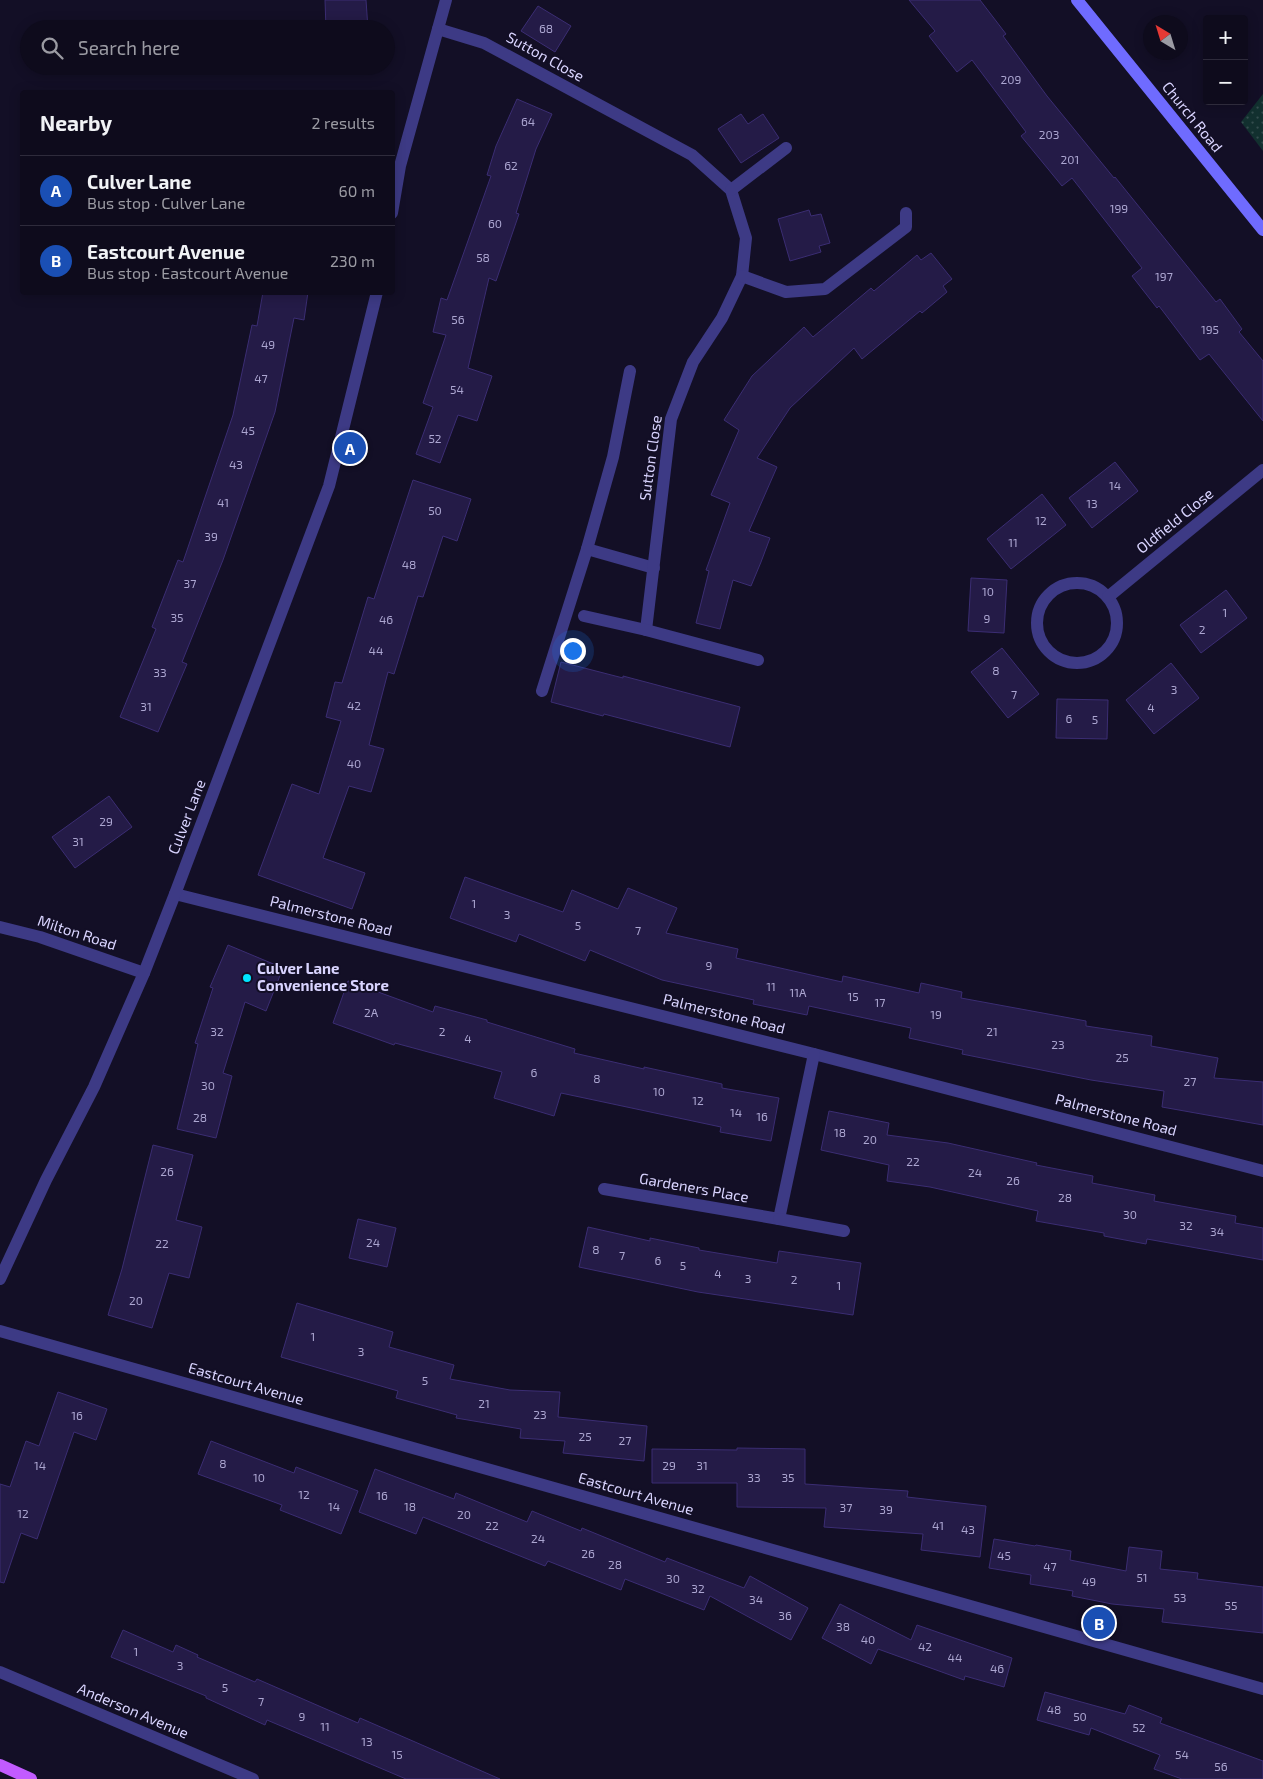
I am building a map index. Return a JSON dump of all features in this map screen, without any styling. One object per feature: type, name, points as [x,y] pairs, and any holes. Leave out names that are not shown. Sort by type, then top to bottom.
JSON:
[{"type":"main road","name":"Church Road","points":[[1077,0],[1263,230]]},
{"type":"main road","points":[[0,1765],[32,1779]]},
{"type":"street","points":[[395,195],[400,166],[446,0]]},
{"type":"street","name":"Sutton Close","points":[[438,29],[484,42],[692,156],[731,190],[746,238],[742,276],[722,318],[693,362],[671,419],[646,630]]},
{"type":"street","points":[[731,190],[786,148]]},
{"type":"street","points":[[742,276],[786,292],[825,289],[906,227],[906,213]]},
{"type":"street","name":"Culver Lane","points":[[0,1279],[46,1180],[94,1087],[144,973],[175,894],[328,486],[376,295]]},
{"type":"street","points":[[542,691],[587,549],[613,457],[630,371]]},
{"type":"street","name":"Oldfield Close","points":[[1108,597],[1263,470]]},
{"type":"street","points":[[587,549],[654,568]]},
{"type":"street","points":[[1072,583],[1085,584],[1098,589],[1108,597],[1117,621],[1115,634],[1110,646],[1101,655],[1089,661],[1076,663],[1052,654],[1038,632],[1037,619],[1041,606],[1048,595],[1059,587],[1072,583]]},
{"type":"street","points":[[584,616],[646,630],[758,660]]},
{"type":"street","name":"Palmerstone Road","points":[[175,894],[814,1054],[1263,1171]]},
{"type":"street","name":"Milton Road","points":[[0,927],[40,937],[144,973]]},
{"type":"street","points":[[779,1219],[814,1054]]},
{"type":"street","name":"Gardeners Place","points":[[604,1189],[844,1231]]},
{"type":"street","name":"Eastcourt Avenue","points":[[0,1330],[1263,1689]]},
{"type":"street","name":"Anderson Avenue","points":[[0,1672],[253,1779]]},
{"type":"green space","points":[[1263,94],[1263,151],[1241,122]]},
{"type":"building","points":[[325,0],[366,0],[367,20],[326,20]]},
{"type":"building","points":[[909,0],[980,0],[1006,34],[1003,36],[1047,96],[1216,302],[1220,299],[1242,329],[1239,332],[1263,361],[1263,421],[1209,354],[1200,360],[1159,306],[1157,308],[1132,276],[1142,268],[1072,178],[1062,186],[1021,136],[1026,132],[972,60],[957,72],[929,36],[935,31]]},
{"type":"building","points":[[538,6],[571,26],[555,52],[521,31]]},
{"type":"building","points":[[517,99],[552,114],[536,149],[516,213],[519,214],[496,281],[489,278],[468,368],[492,376],[477,421],[458,415],[440,463],[416,454],[433,407],[423,403],[446,335],[433,332],[441,298],[447,300],[491,176],[487,175],[496,146]]},
{"type":"building","points":[[741,114],[748,124],[763,114],[779,138],[741,163],[718,129]]},
{"type":"building","points":[[809,210],[811,216],[821,214],[830,243],[819,246],[821,252],[790,261],[778,219]]},
{"type":"building","points":[[931,253],[952,279],[943,286],[947,292],[922,313],[920,311],[862,359],[854,348],[790,408],[757,458],[777,467],[749,531],[770,538],[751,586],[733,580],[720,629],[696,623],[709,571],[706,570],[730,503],[711,495],[739,430],[724,420],[752,376],[804,327],[813,337],[871,288],[874,291],[917,255],[921,260]]},
{"type":"building","points":[[262,295],[308,295],[304,320],[294,318],[275,412],[223,560],[182,662],[187,664],[158,732],[120,717],[156,629],[152,627],[178,560],[183,562],[233,415],[252,325],[257,326]]},
{"type":"building","points":[[1115,462],[1138,491],[1092,528],[1069,498]]},
{"type":"building","points":[[413,480],[471,499],[457,541],[443,536],[423,597],[418,596],[394,674],[388,672],[369,745],[384,749],[371,792],[349,786],[323,858],[365,873],[352,909],[258,875],[292,784],[319,794],[341,721],[326,717],[335,682],[342,683],[368,597],[374,599]]},
{"type":"building","points":[[1042,494],[1066,525],[1011,569],[987,539]]},
{"type":"building","points":[[971,578],[1007,580],[1004,633],[968,631]]},
{"type":"building","points":[[1226,590],[1247,618],[1201,653],[1180,625]]},
{"type":"building","points":[[1002,648],[1039,694],[1008,718],[971,672]]},
{"type":"building","points":[[561,662],[623,678],[623,676],[740,707],[730,747],[551,702]]},
{"type":"building","points":[[1171,663],[1199,698],[1154,734],[1126,700]]},
{"type":"building","points":[[1057,699],[1108,700],[1107,739],[1056,738]]},
{"type":"building","points":[[109,796],[132,827],[75,868],[52,837]]},
{"type":"building","points":[[465,877],[563,912],[572,890],[618,909],[628,888],[677,908],[666,933],[738,949],[736,958],[842,982],[843,976],[919,993],[921,983],[962,992],[961,998],[1086,1021],[1086,1026],[1152,1036],[1151,1046],[1218,1058],[1214,1078],[1263,1082],[1263,1125],[1162,1107],[1164,1091],[1091,1080],[962,1054],[963,1050],[909,1038],[911,1028],[809,1006],[807,1015],[753,1004],[754,1000],[662,980],[590,950],[585,961],[519,934],[516,942],[450,918]]},
{"type":"building","points":[[228,945],[283,968],[266,1011],[245,1002],[223,1073],[232,1076],[216,1138],[177,1129],[198,1044],[195,1043],[213,988],[210,987]]},
{"type":"building","points":[[348,981],[433,1012],[435,1006],[487,1020],[487,1022],[575,1049],[574,1053],[722,1084],[722,1088],[779,1098],[771,1141],[720,1132],[721,1127],[561,1093],[554,1116],[494,1098],[502,1072],[395,1043],[394,1045],[333,1023]]},
{"type":"building","points":[[829,1111],[889,1123],[887,1135],[948,1143],[1037,1163],[1036,1165],[1093,1176],[1092,1183],[1155,1195],[1154,1201],[1236,1216],[1235,1223],[1263,1228],[1263,1260],[1147,1239],[1146,1244],[1104,1236],[1104,1233],[1036,1221],[1038,1211],[930,1187],[887,1181],[889,1165],[821,1150]]},
{"type":"building","points":[[153,1145],[193,1155],[176,1220],[202,1227],[189,1278],[169,1273],[152,1328],[108,1315],[122,1269]]},
{"type":"building","points":[[358,1219],[396,1228],[387,1267],[349,1258]]},
{"type":"building","points":[[588,1227],[650,1241],[650,1238],[699,1248],[699,1250],[777,1263],[779,1251],[861,1263],[853,1315],[698,1292],[579,1267]]},
{"type":"building","points":[[297,1303],[393,1332],[389,1347],[454,1365],[450,1379],[510,1390],[560,1392],[558,1417],[647,1426],[644,1461],[563,1453],[565,1441],[520,1438],[521,1429],[456,1418],[457,1415],[396,1398],[398,1391],[281,1357]]},
{"type":"building","points":[[58,1392],[107,1409],[96,1440],[74,1432],[37,1539],[21,1533],[4,1583],[0,1582],[0,1484],[10,1487],[26,1441],[39,1446]]},
{"type":"building","points":[[211,1441],[294,1473],[296,1467],[358,1491],[341,1534],[280,1510],[282,1505],[198,1474]]},
{"type":"building","points":[[737,1448],[805,1449],[805,1484],[908,1491],[907,1497],[986,1506],[980,1557],[921,1550],[923,1534],[824,1527],[826,1508],[737,1507],[737,1483],[652,1483],[652,1449],[737,1450]]},
{"type":"building","points":[[375,1469],[454,1499],[456,1493],[527,1522],[532,1511],[581,1531],[582,1528],[665,1562],[667,1558],[744,1588],[750,1576],[808,1608],[791,1640],[710,1596],[704,1610],[625,1579],[621,1590],[548,1561],[545,1566],[423,1517],[416,1534],[359,1512]]},
{"type":"building","points":[[994,1539],[1071,1551],[1070,1560],[1126,1571],[1129,1547],[1162,1551],[1160,1569],[1198,1573],[1197,1579],[1263,1587],[1263,1633],[1162,1622],[1164,1609],[1112,1604],[1072,1596],[1073,1591],[1030,1584],[1031,1575],[989,1568]]},
{"type":"building","points":[[840,1604],[911,1640],[917,1625],[1012,1658],[1004,1687],[965,1676],[964,1680],[878,1649],[871,1664],[822,1638]]},
{"type":"building","points":[[123,1630],[173,1652],[176,1645],[198,1655],[197,1657],[255,1682],[257,1679],[358,1723],[360,1718],[500,1779],[406,1779],[267,1720],[265,1725],[206,1698],[206,1696],[111,1657]]},
{"type":"building","points":[[1045,1692],[1125,1714],[1129,1705],[1162,1718],[1160,1723],[1263,1761],[1263,1779],[1182,1779],[1154,1769],[1160,1755],[1091,1728],[1089,1735],[1037,1720]]},
{"type":"place","name":"Culver Lane","points":[[350,448]]},
{"type":"place","name":"Culver Lane Convenience Store","points":[[247,978]]},
{"type":"place","name":"Eastcourt Avenue","points":[[1099,1623]]}]
